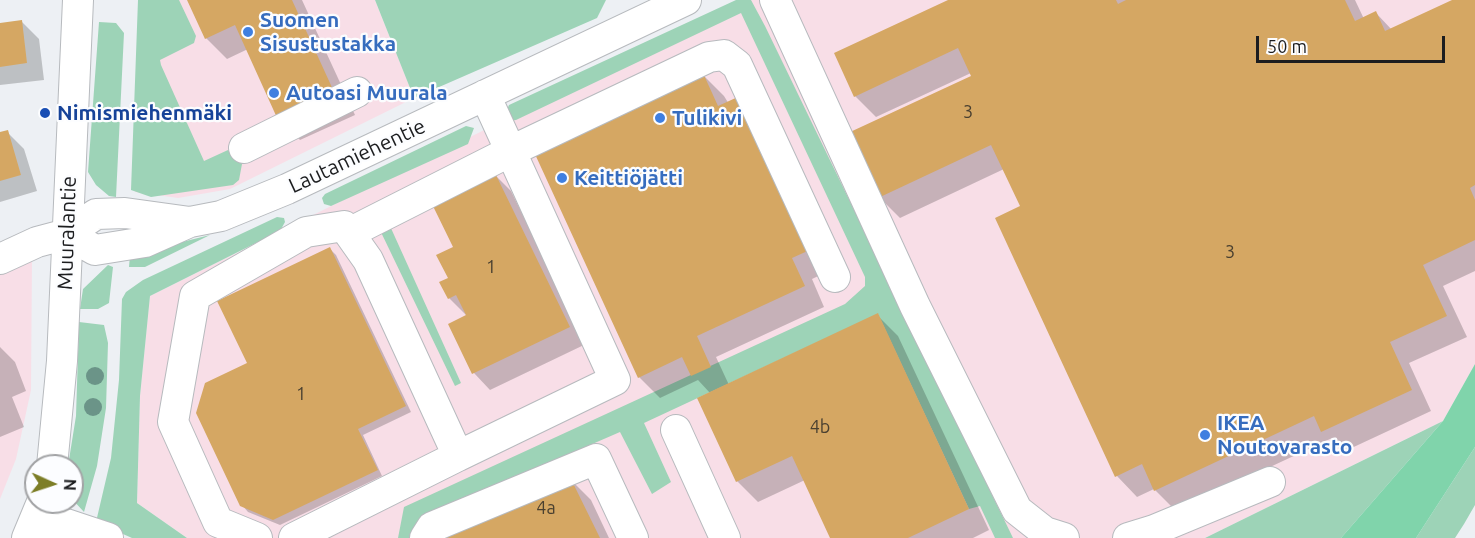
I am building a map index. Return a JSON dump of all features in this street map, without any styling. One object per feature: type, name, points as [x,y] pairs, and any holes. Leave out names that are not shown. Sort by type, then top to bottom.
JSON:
[{"type":"street","name":"Muuralantie","points":[[53,454],[62,361],[78,0]]},
{"type":"street","points":[[775,0],[915,306],[1017,510],[1045,532],[1064,538]]},
{"type":"street","name":"Lautamiehentie","points":[[67,234],[95,250],[145,242],[190,222],[221,216],[287,189],[684,1]]},
{"type":"street","points":[[349,233],[709,57],[723,55],[737,65],[835,277]]},
{"type":"street","points":[[243,148],[357,92]]},
{"type":"street","points":[[294,538],[346,527],[458,456],[615,380],[485,95]]},
{"type":"street","points":[[287,189],[306,232]]},
{"type":"street","points":[[243,535],[218,522],[173,422],[195,296],[306,232],[344,226],[368,260],[458,456]]},
{"type":"street","points":[[0,259],[37,242],[67,234]]},
{"type":"street","points":[[676,430],[726,538]]},
{"type":"street","points":[[425,538],[432,527],[596,459],[633,538]]},
{"type":"street","points":[[1128,538],[1154,531],[1270,482]]},
{"type":"street","points":[[31,536],[38,514]]},
{"type":"street","points":[[31,536],[66,524],[108,538]]},
{"type":"shaded area","points":[[148,0],[375,0],[414,98],[230,189],[178,198],[135,192]]},
{"type":"shaded area","points":[[746,0],[1475,0],[1475,364],[1443,421],[1205,538],[187,538],[137,503],[140,396],[150,296]]},
{"type":"shaded area","points":[[32,258],[31,390],[16,459],[0,499],[0,273]]},
{"type":"green space","points":[[138,0],[179,0],[196,36],[194,43],[160,60],[161,65],[204,161],[228,150],[242,164],[239,180],[233,185],[151,197],[131,190]]},
{"type":"green space","points":[[375,0],[606,0],[597,18],[414,98]]},
{"type":"green space","points":[[736,0],[751,0],[765,26],[1013,538],[995,538],[980,506],[969,509],[878,314],[644,423],[671,482],[652,494],[620,432],[431,514],[415,538],[398,538],[404,507],[845,304],[865,286],[865,277],[741,13],[516,120],[508,121],[505,114],[509,105]]},
{"type":"green space","points":[[99,22],[116,23],[124,33],[116,197],[109,196],[96,185],[88,172]]},
{"type":"green space","points":[[466,126],[474,128],[468,144],[331,206],[324,204],[322,198],[325,194]]},
{"type":"green space","points":[[277,217],[284,218],[285,222],[280,231],[150,296],[140,396],[137,503],[187,538],[132,538],[96,522],[111,458],[119,380],[122,299],[126,292],[143,280]]},
{"type":"green space","points":[[378,226],[390,226],[461,383],[455,386]]},
{"type":"green space","points":[[210,235],[145,267],[129,267],[130,255]]},
{"type":"green space","points":[[108,265],[113,267],[109,303],[98,309],[80,309],[83,289]]},
{"type":"green space","points":[[79,322],[104,325],[108,343],[106,408],[97,466],[84,512],[84,454],[70,454],[76,416]]},
{"type":"green space","points":[[1475,364],[1475,447],[1416,538],[1341,538],[1443,421]]},
{"type":"green space","points":[[1443,421],[1341,538],[1205,538]]},
{"type":"green space","points":[[1475,447],[1475,505],[1455,538],[1416,538]]},
{"type":"building","points":[[187,0],[292,0],[335,94],[278,120],[235,25],[205,39]]},
{"type":"building","points":[[948,0],[1116,0],[1118,4],[1126,0],[1345,0],[1355,21],[1376,11],[1385,31],[1452,0],[1475,0],[1475,185],[1470,188],[1475,200],[1475,240],[1423,265],[1447,316],[1390,342],[1412,390],[1321,432],[1314,416],[1154,491],[1142,464],[1115,477],[995,218],[1020,206],[991,145],[878,198],[848,133],[971,76],[958,48],[854,97],[834,53]]},
{"type":"building","points":[[22,20],[27,63],[0,67],[0,23]]},
{"type":"building","points":[[703,73],[718,106],[740,96],[812,249],[792,258],[805,286],[697,336],[711,367],[691,376],[682,357],[638,378],[534,152]]},
{"type":"building","points":[[8,130],[21,175],[0,181],[0,132]]},
{"type":"building","points":[[495,173],[570,327],[472,374],[448,324],[466,315],[456,295],[448,299],[439,282],[448,278],[436,255],[453,247],[432,204]]},
{"type":"building","points":[[330,247],[406,406],[358,429],[378,470],[273,520],[240,506],[196,413],[205,383],[247,363],[217,301]]},
{"type":"building","points":[[878,313],[969,509],[908,538],[830,538],[792,456],[736,482],[697,398]]},
{"type":"building","points":[[570,477],[600,538],[445,538]]},
{"type":"place","name":"Suomen Sisustustakka","points":[[248,32]]},
{"type":"place","name":"Autoasi Muurala","points":[[274,93]]},
{"type":"place","name":"Nimismiehenmäki","points":[[45,113]]},
{"type":"place","name":"Tulikivi","points":[[660,118]]},
{"type":"place","name":"Keittiöjätti","points":[[562,178]]},
{"type":"place","name":"IKEA Noutovarasto","points":[[1205,435]]}]
